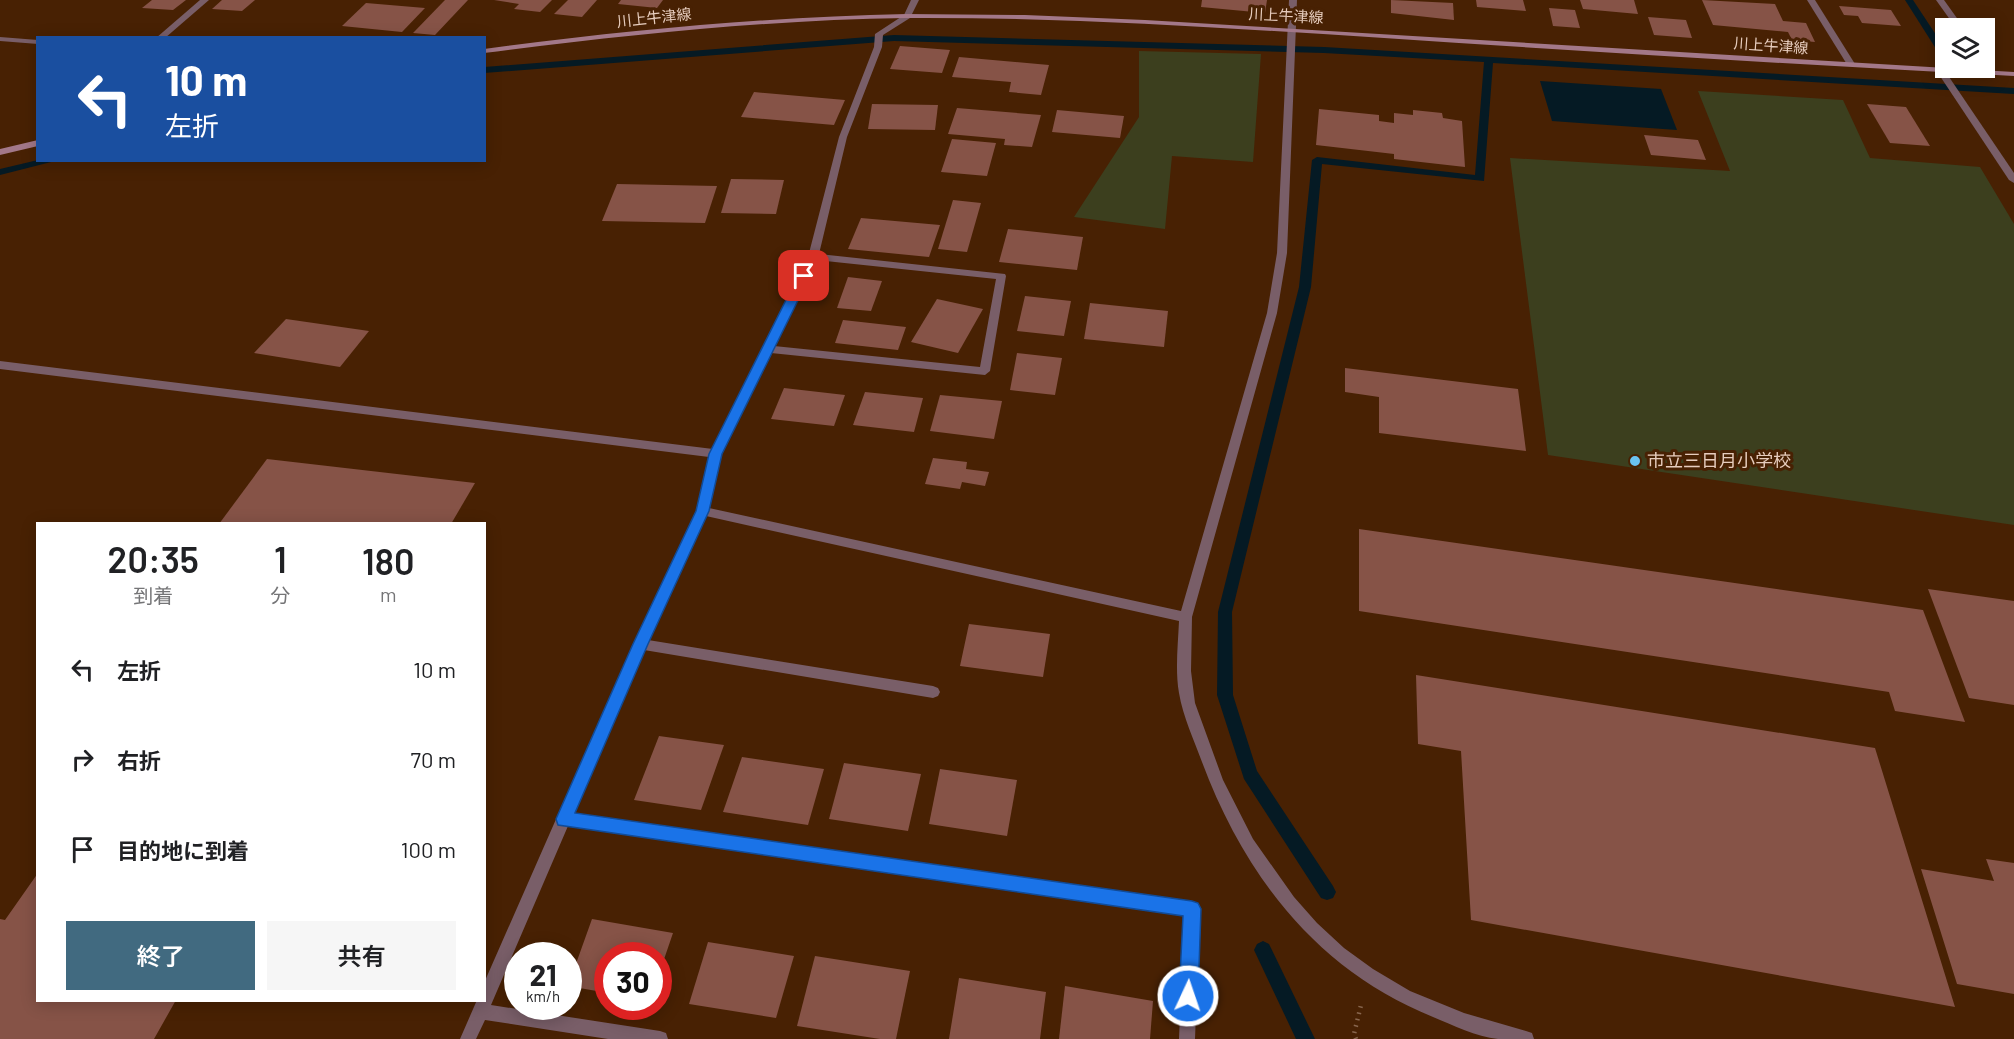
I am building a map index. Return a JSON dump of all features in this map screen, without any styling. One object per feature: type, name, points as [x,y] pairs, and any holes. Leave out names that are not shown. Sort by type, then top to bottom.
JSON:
[{"type":"main road","name":"川上牛津線","points":[[486,51],[694,28],[907,16],[1076,20],[1291,30],[1935,70]]},
{"type":"main road","name":"川上牛津線","points":[[1995,73],[2014,74]]},
{"type":"main road","points":[[0,152],[36,143]]},
{"type":"street","points":[[162,36],[205,0]]},
{"type":"street","points":[[486,999],[640,644],[702,511],[716,454],[813,257],[843,137],[878,47],[879,34],[907,16],[915,0]]},
{"type":"street","points":[[1293,0],[1282,253],[1272,313],[1186,617],[1184,657],[1187,702],[1215,782],[1258,864],[1293,911],[1322,940],[1368,976],[1424,1006],[1475,1025],[1526,1039]]},
{"type":"street","points":[[1811,0],[1851,64]]},
{"type":"street","points":[[1940,0],[1953,18]]},
{"type":"street","points":[[0,39],[36,42]]},
{"type":"street","points":[[1945,78],[2014,180]]},
{"type":"street","points":[[768,349],[985,371],[1001,276],[813,257]]},
{"type":"street","points":[[0,365],[716,454]]},
{"type":"street","points":[[702,511],[1186,617]]},
{"type":"street","points":[[640,644],[933,692]]},
{"type":"street","points":[[564,819],[1192,909],[1187,1039]]},
{"type":"street","points":[[468,1039],[485,1002]]},
{"type":"street","points":[[481,1011],[660,1039]]},
{"type":"green space","points":[[1139,51],[1261,54],[1253,162],[1172,156],[1165,229],[1074,217],[1139,117]]},
{"type":"green space","points":[[1698,91],[1843,100],[1870,158],[1980,167],[2014,224],[2014,525],[1548,455],[1510,158],[1730,171]]},
{"type":"water","points":[[1540,81],[1661,89],[1677,130],[1552,121]]},
{"type":"building","points":[[152,0],[186,0],[173,10],[142,8]]},
{"type":"building","points":[[222,0],[255,0],[242,11],[212,9]]},
{"type":"building","points":[[445,0],[468,0],[435,35],[413,33]]},
{"type":"building","points":[[494,0],[552,0],[540,12],[514,9],[519,4]]},
{"type":"building","points":[[568,0],[597,0],[582,17],[554,14]]},
{"type":"building","points":[[621,0],[663,0],[657,8],[618,4]]},
{"type":"building","points":[[1202,0],[1267,0],[1265,13],[1201,7]]},
{"type":"building","points":[[1391,0],[1453,3],[1454,20],[1391,13]]},
{"type":"building","points":[[1476,0],[1523,0],[1526,11],[1477,7]]},
{"type":"building","points":[[1580,0],[1634,0],[1638,14],[1583,9]]},
{"type":"building","points":[[1702,0],[1775,4],[1783,21],[1806,23],[1815,42],[1792,40],[1788,32],[1713,25]]},
{"type":"building","points":[[366,3],[425,8],[402,32],[342,26]]},
{"type":"building","points":[[1839,6],[1891,10],[1901,26],[1862,23],[1858,16],[1844,15]]},
{"type":"building","points":[[1549,8],[1575,10],[1580,28],[1553,26]]},
{"type":"building","points":[[1648,17],[1686,20],[1692,38],[1654,35]]},
{"type":"building","points":[[900,46],[950,50],[942,73],[890,69]]},
{"type":"building","points":[[959,57],[1049,65],[1041,95],[1009,92],[1011,82],[952,77]]},
{"type":"building","points":[[754,92],[845,100],[834,125],[741,117]]},
{"type":"building","points":[[872,104],[938,105],[935,130],[868,129]]},
{"type":"building","points":[[1867,104],[1906,107],[1930,146],[1890,143]]},
{"type":"building","points":[[957,108],[1041,115],[1032,147],[1004,145],[1005,139],[948,134]]},
{"type":"building","points":[[1319,109],[1379,115],[1379,121],[1394,123],[1394,113],[1413,115],[1413,110],[1442,113],[1443,118],[1462,121],[1465,167],[1394,159],[1394,154],[1316,145]]},
{"type":"building","points":[[1057,110],[1124,116],[1120,138],[1052,132]]},
{"type":"building","points":[[1644,135],[1698,140],[1706,160],[1651,155]]},
{"type":"building","points":[[952,139],[996,143],[987,176],[941,172]]},
{"type":"building","points":[[731,179],[784,180],[776,214],[721,213]]},
{"type":"building","points":[[617,184],[717,186],[705,223],[602,221]]},
{"type":"building","points":[[953,200],[981,203],[967,252],[938,249]]},
{"type":"building","points":[[861,218],[940,225],[929,257],[848,249]]},
{"type":"building","points":[[1008,229],[1083,237],[1077,270],[999,262]]},
{"type":"building","points":[[848,277],[882,281],[871,311],[837,308]]},
{"type":"building","points":[[1025,296],[1071,301],[1064,336],[1017,331]]},
{"type":"building","points":[[937,299],[983,309],[958,353],[911,342]]},
{"type":"building","points":[[1090,303],[1168,311],[1164,347],[1084,339]]},
{"type":"building","points":[[286,319],[369,331],[340,367],[254,353]]},
{"type":"building","points":[[843,320],[906,327],[898,350],[835,343]]},
{"type":"building","points":[[1017,353],[1062,358],[1055,395],[1010,390]]},
{"type":"building","points":[[1345,368],[1518,389],[1526,451],[1379,433],[1379,397],[1345,392]]},
{"type":"building","points":[[784,388],[845,395],[834,426],[771,419]]},
{"type":"building","points":[[865,392],[923,398],[914,432],[853,425]]},
{"type":"building","points":[[940,395],[1002,401],[994,439],[930,431]]},
{"type":"building","points":[[933,458],[967,462],[966,469],[989,472],[985,486],[962,482],[960,489],[925,484]]},
{"type":"building","points":[[267,459],[475,483],[452,522],[220,522]]},
{"type":"building","points":[[1359,529],[1923,610],[1965,722],[1895,711],[1889,692],[1359,611]]},
{"type":"building","points":[[1928,589],[2014,601],[2014,705],[1969,698]]},
{"type":"building","points":[[969,624],[1050,634],[1043,677],[960,666]]},
{"type":"building","points":[[1416,675],[1875,748],[1955,1007],[1471,920],[1461,751],[1418,744]]},
{"type":"building","points":[[659,736],[724,745],[701,810],[634,800]]},
{"type":"building","points":[[742,757],[824,769],[808,825],[723,812]]},
{"type":"building","points":[[844,763],[921,774],[908,831],[829,819]]},
{"type":"building","points":[[940,769],[1017,780],[1007,836],[929,824]]},
{"type":"building","points":[[1986,859],[2014,863],[2014,994],[1957,984],[1921,869],[1994,881]]},
{"type":"building","points":[[36,876],[36,1002],[175,1002],[154,1039],[0,1039],[0,919],[5,920]]},
{"type":"building","points":[[592,919],[673,933],[670,942],[594,942],[594,991],[582,988],[582,947]]},
{"type":"building","points":[[708,942],[794,956],[776,1018],[689,1004]]},
{"type":"building","points":[[815,956],[910,971],[896,1039],[880,1039],[797,1026]]},
{"type":"building","points":[[959,978],[1046,992],[1040,1039],[949,1039]]},
{"type":"building","points":[[1065,986],[1153,1001],[1150,1039],[1059,1039]]},
{"type":"waterway","points":[[1909,0],[1935,41]]},
{"type":"waterway","points":[[486,70],[894,38],[1324,50],[2014,91]]},
{"type":"waterway","points":[[1327,892],[1250,774],[1225,695],[1225,612],[1305,287],[1317,160],[1480,179],[1489,60]]},
{"type":"waterway","points":[[0,172],[45,162]]},
{"type":"waterway","points":[[1263,950],[1306,1039]]},
{"type":"place","name":"市立三日月小学校","points":[[1635,461]]},
{"type":"route","points":[[804,276],[716,454],[702,511],[640,644],[564,819],[1192,909],[1188,996]]}]
